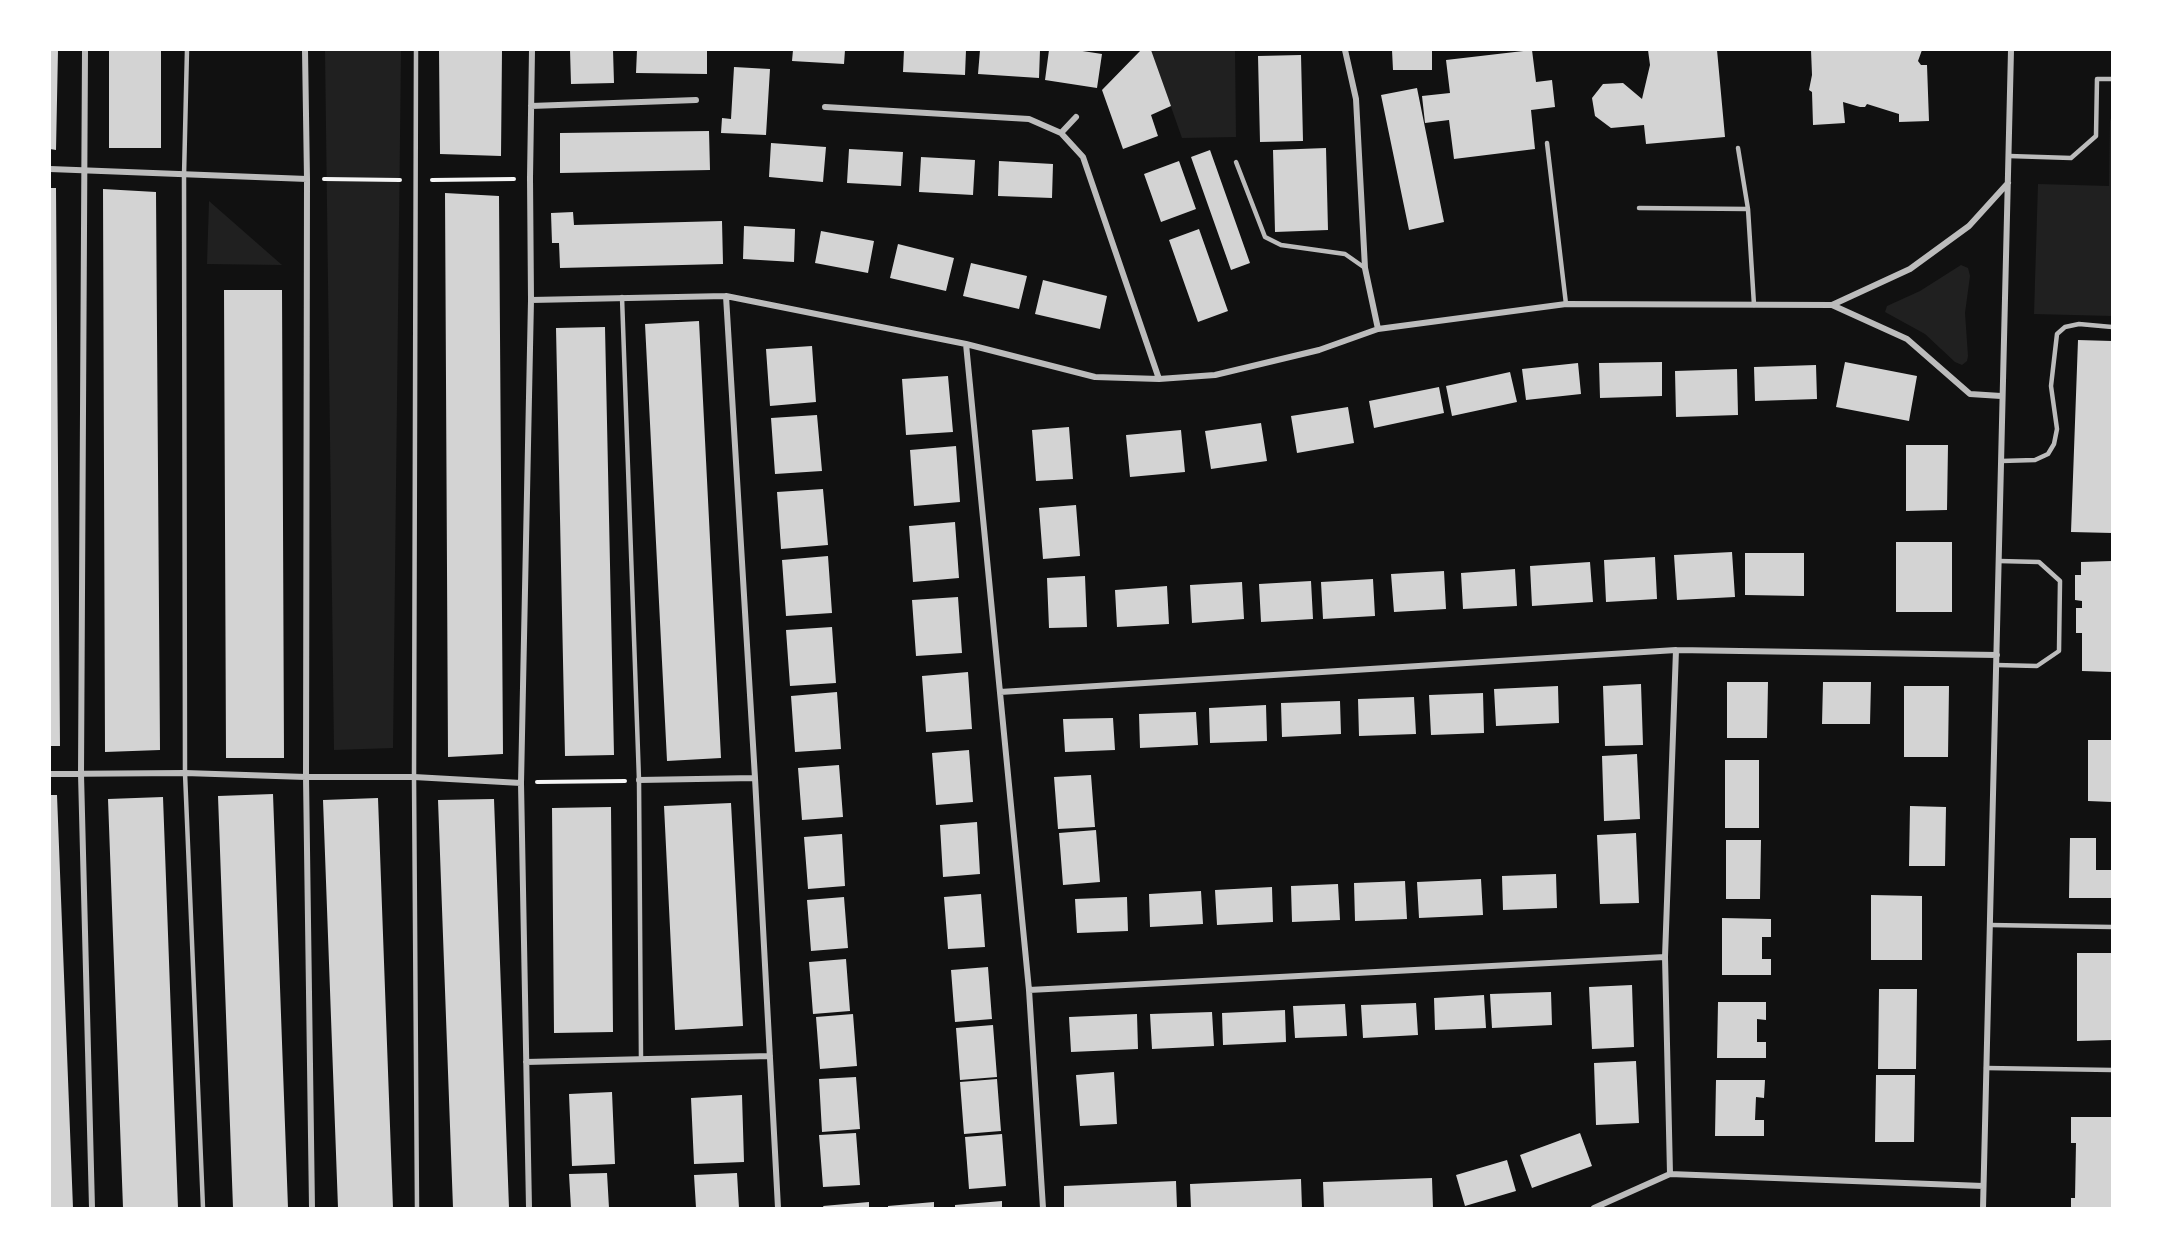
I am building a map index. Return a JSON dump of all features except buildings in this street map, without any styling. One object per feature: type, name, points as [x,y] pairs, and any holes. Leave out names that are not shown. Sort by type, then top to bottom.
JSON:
[{"type":"street","points":[[86,50],[81,774],[92,1209]]},
{"type":"street","points":[[305,50],[307,179],[306,777],[312,1209]]},
{"type":"street","points":[[529,1209],[521,783],[531,300],[532,50]]},
{"type":"street","points":[[1346,50],[1356,99],[1365,268],[1378,329]]},
{"type":"street","points":[[1983,1209],[2011,50]]},
{"type":"street","points":[[531,106],[696,100]]},
{"type":"street","points":[[825,107],[1029,119],[1061,133],[1083,157],[1159,379]]},
{"type":"street","points":[[1061,133],[1076,117]]},
{"type":"street","points":[[50,169],[307,179]]},
{"type":"street","points":[[1832,305],[1910,269],[1969,226],[2008,183]]},
{"type":"street","points":[[531,300],[726,296],[966,344],[1095,377],[1159,379],[1215,375],[1319,350],[1378,329],[1566,304],[1832,305],[1907,339],[1970,394],[2001,396]]},
{"type":"street","points":[[726,296],[778,1209]]},
{"type":"street","points":[[966,344],[1029,990],[1042,1209]]},
{"type":"street","points":[[1000,692],[1676,650],[1997,655]]},
{"type":"street","points":[[1670,1174],[1665,957],[1676,650]]},
{"type":"street","points":[[50,774],[185,773],[306,777],[414,777],[521,783]]},
{"type":"street","points":[[639,780],[755,778]]},
{"type":"street","points":[[1029,990],[1665,957]]},
{"type":"street","points":[[526,1062],[770,1056]]},
{"type":"street","points":[[1594,1209],[1670,1174],[1983,1186]]},
{"type":"lane","points":[[187,50],[184,176],[185,773],[203,1209]]},
{"type":"lane","points":[[416,50],[414,777],[417,1209]]},
{"type":"lane","points":[[2008,156],[2071,158],[2097,136],[2097,79],[2112,79]]},
{"type":"lane","points":[[1548,143],[1566,304]]},
{"type":"lane","points":[[1738,148],[1748,209],[1754,305]]},
{"type":"lane","points":[[1236,162],[1265,237],[1281,246],[1345,254],[1365,268]]},
{"type":"lane","points":[[1640,208],[1748,209]]},
{"type":"lane","points":[[622,297],[639,780],[641,1059]]},
{"type":"lane","points":[[2001,461],[2034,460],[2048,454],[2054,444],[2057,429],[2052,386],[2057,334],[2065,327],[2079,324],[2112,327]]},
{"type":"lane","points":[[1996,665],[2037,666],[2059,651],[2060,581],[2039,562],[1999,561]]},
{"type":"lane","points":[[1990,925],[2112,927]]},
{"type":"lane","points":[[1986,1068],[2112,1070]]},
{"type":"path","points":[[521,783],[639,780]]},
{"type":"shaded area","points":[[325,50],[401,50],[393,748],[334,750]]},
{"type":"shaded area","points":[[1151,50],[1235,50],[1236,137],[1182,138]]},
{"type":"shaded area","points":[[2112,115],[2112,316],[2034,314],[2038,184],[2109,186]]},
{"type":"shaded area","points":[[209,201],[282,265],[207,264]]},
{"type":"shaded area","points":[[1961,265],[1968,268],[1970,276],[1965,313],[1968,356],[1967,361],[1962,365],[1955,362],[1925,334],[1885,312],[1887,306],[1920,291]]}]
